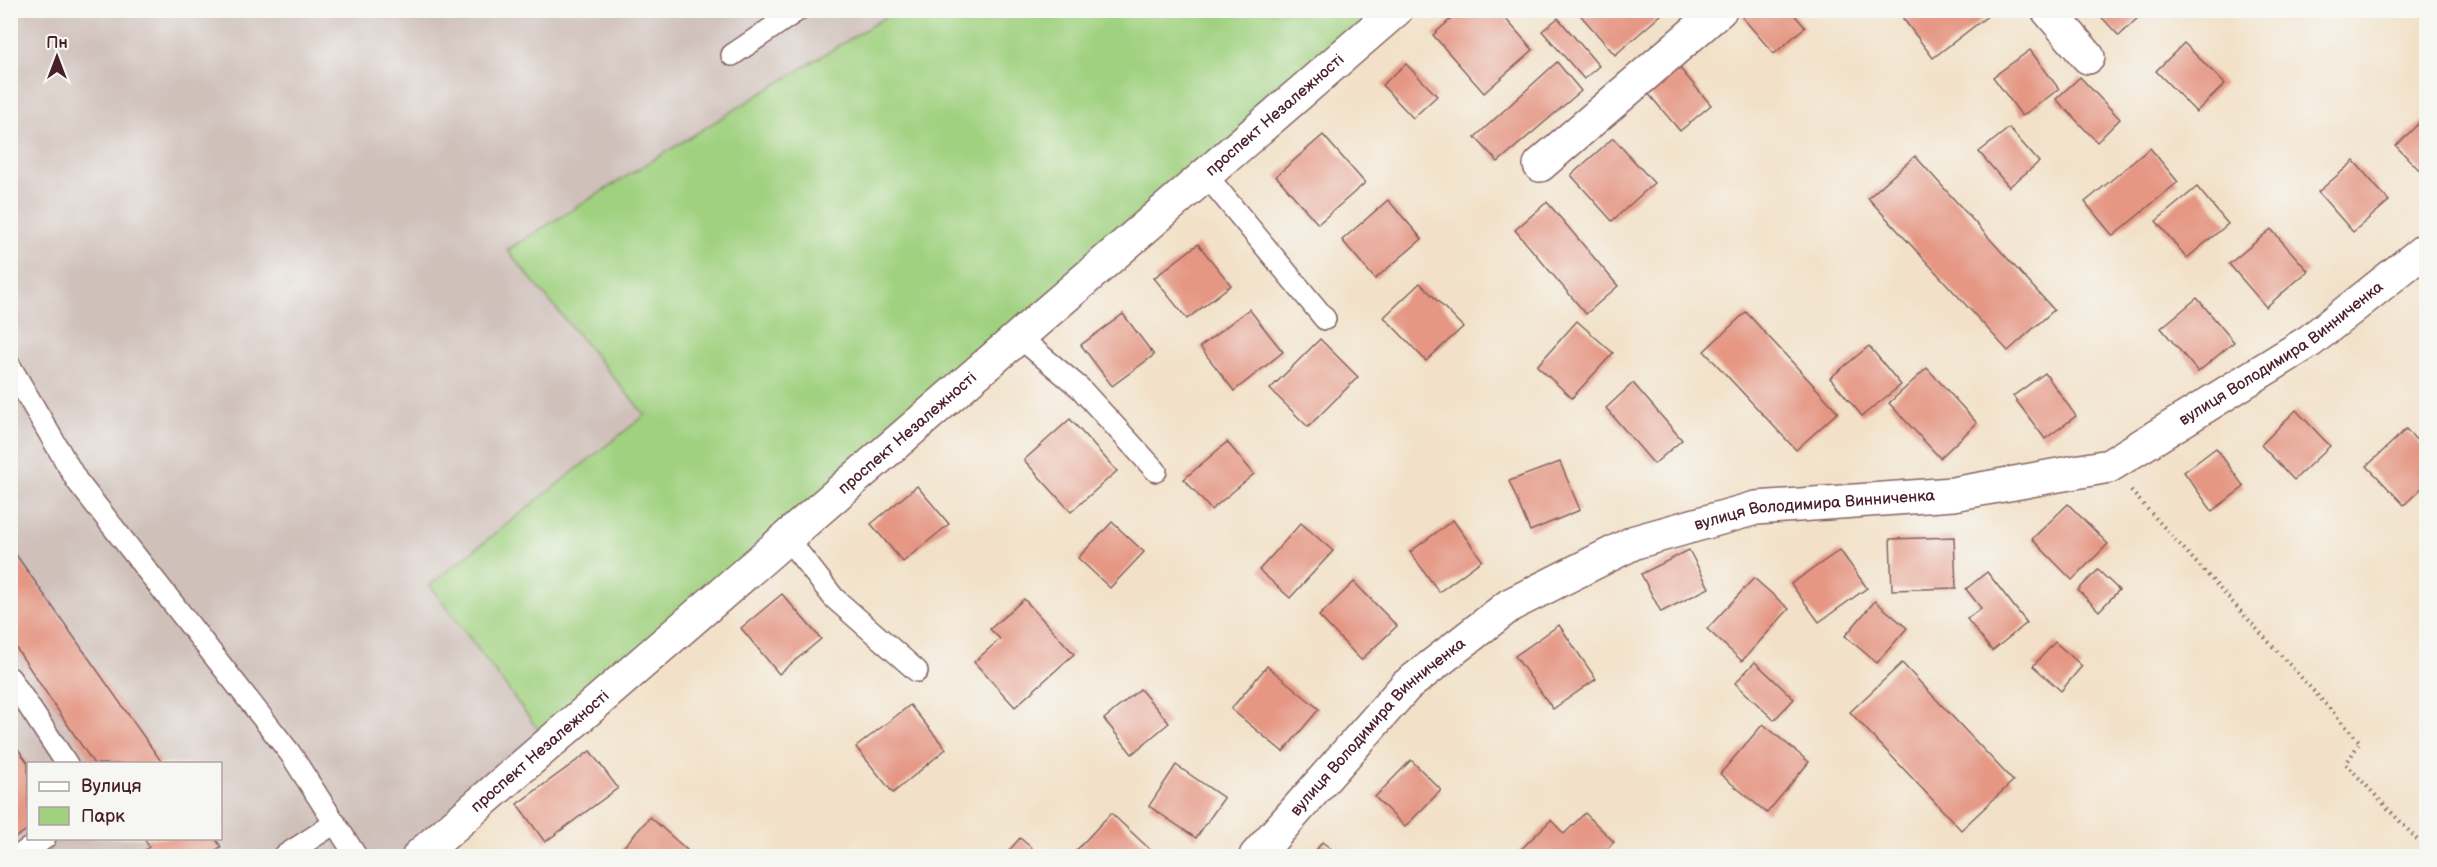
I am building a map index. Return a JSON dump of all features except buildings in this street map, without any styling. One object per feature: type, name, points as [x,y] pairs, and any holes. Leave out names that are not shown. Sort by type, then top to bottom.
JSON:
[{"type":"street","points":[[1540,165],[1720,10]]},
{"type":"street","points":[[2048,10],[2088,57]]},
{"type":"street","name":"проспект Незалежності","points":[[419,856],[1206,175],[1381,15]]},
{"type":"street","name":"вулиця Володимира Винниченка","points":[[1256,856],[1406,686],[1510,605],[1635,542],[1756,508],[1953,494],[2109,466],[2310,341],[2427,249]]},
{"type":"lane","points":[[732,55],[798,10]]},
{"type":"lane","points":[[1206,175],[1325,319]]},
{"type":"lane","points":[[1019,337],[1080,388],[1156,471]]},
{"type":"lane","points":[[10,366],[77,481],[290,753],[356,856]]},
{"type":"lane","points":[[787,538],[834,598],[917,670]]},
{"type":"lane","points":[[10,678],[65,762]]},
{"type":"lane","points":[[284,856],[335,823]]},
{"type":"lane","points":[[18,856],[42,840]]},
{"type":"path","points":[[2109,466],[2360,742],[2346,764],[2427,849]]},
{"type":"shaded area","points":[[10,11],[895,11],[507,250],[645,415],[431,585],[551,747],[425,856],[11,856]]},
{"type":"green space","points":[[895,11],[1407,11],[551,747],[430,585],[645,415],[507,250]]}]
